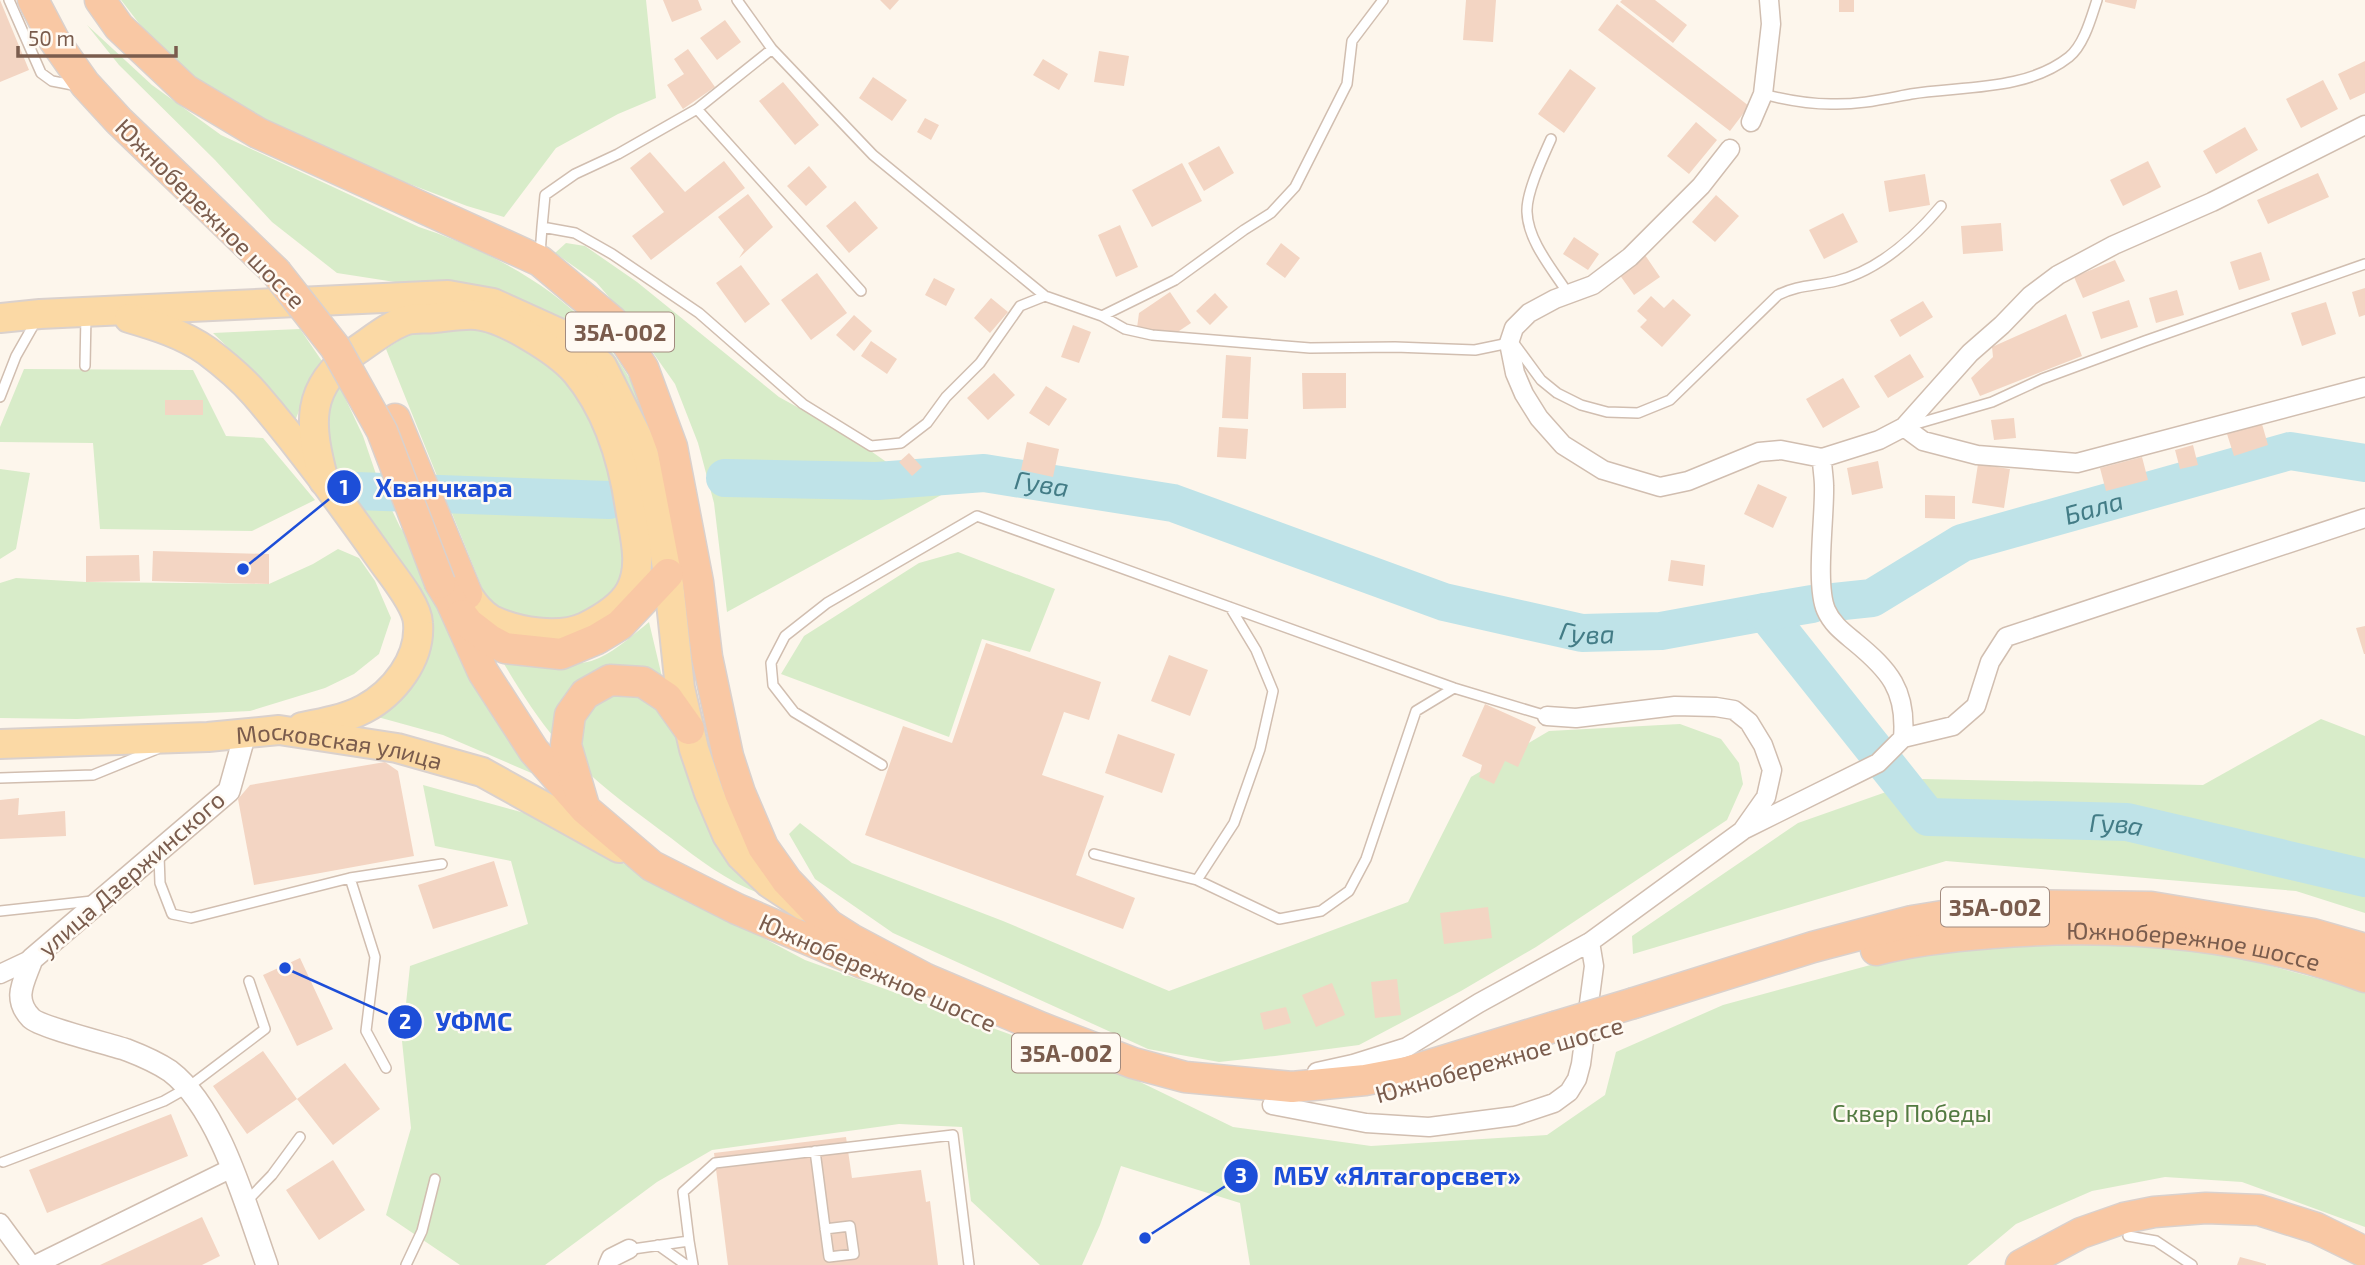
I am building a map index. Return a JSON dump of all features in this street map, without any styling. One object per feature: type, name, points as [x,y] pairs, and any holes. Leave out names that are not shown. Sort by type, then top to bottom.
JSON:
[{"type":"highway","name":"Южнобережное шоссе","points":[[33,0],[54,40],[88,88],[119,121],[283,269],[317,290],[339,316],[370,365],[396,419],[483,672],[534,751],[585,809],[652,866],[737,909],[1036,1042],[1124,1076],[1172,1090],[1272,1105],[1332,1102],[1371,1096],[1485,1068],[1557,1035]]},
{"type":"highway","name":"Южнобережное шоссе","points":[[49,0],[65,34],[108,92],[283,269],[335,347],[382,431],[454,587]]},
{"type":"highway","name":"Южнобережное шоссе","points":[[100,0],[119,27],[198,98],[258,133],[540,261],[612,321],[643,368],[672,447],[698,582],[713,688],[728,756],[740,793],[763,846],[787,881],[818,915],[851,939],[916,974],[1042,1028],[1133,1063],[1185,1077],[1292,1087],[1407,1073],[1880,949],[1951,936],[2064,929],[2154,931],[2297,957],[2365,977]]},
{"type":"highway","points":[[454,587],[468,623],[505,648],[561,654],[597,639],[620,625],[668,573]]},
{"type":"highway","points":[[585,809],[566,745],[570,716],[584,694],[610,680],[643,682],[667,698],[689,729]]},
{"type":"highway","name":"Южнобережное шоссе","points":[[1634,1012],[1813,947],[1912,921],[2011,905],[2151,907],[2314,934],[2365,949]]},
{"type":"highway","points":[[2021,1265],[2081,1233],[2124,1218],[2154,1212],[2206,1208],[2259,1210],[2316,1228],[2365,1252]]},
{"type":"highway","points":[[2053,1265],[2079,1252],[2128,1236],[2203,1227],[2260,1231],[2307,1244],[2352,1265]]},
{"type":"main road","points":[[0,318],[448,295],[494,303],[568,337],[602,366],[642,446],[659,512],[680,688],[694,749],[727,835],[769,883],[818,915]]},
{"type":"main road","points":[[98,313],[166,329],[206,351],[253,392],[324,481],[405,593],[418,621],[416,646],[406,670],[390,690],[364,709],[329,722],[279,730]]},
{"type":"main road","points":[[324,481],[315,448],[312,421],[316,404],[325,384],[346,358],[387,330],[408,320],[478,315],[514,328],[564,359],[588,390],[610,431],[626,485],[638,558],[630,590],[614,609],[582,628],[551,634],[531,632],[491,620],[454,587]]},
{"type":"main road","name":"Московская улица","points":[[0,744],[183,738],[279,730],[397,748],[482,772],[652,866]]},
{"type":"street","points":[[1751,122],[1763,94],[1771,24],[1769,0]]},
{"type":"street","points":[[1730,149],[1701,186],[1630,257],[1593,285],[1555,299],[1529,313],[1514,328],[1509,343],[1515,373],[1539,418],[1563,445],[1602,470],[1660,487],[1688,481],[1759,452],[1781,450],[1822,458],[1879,440],[1904,427],[1970,353],[2030,296],[2058,275],[2103,250],[2213,202],[2365,125]]},
{"type":"street","points":[[1904,427],[1923,441],[1977,455],[2077,463],[2365,387]]},
{"type":"street","points":[[1822,458],[1822,582],[1825,608],[1836,627],[1881,664],[1893,681],[1905,720],[1900,742]]},
{"type":"street","points":[[1233,1083],[1274,1080],[1317,1072],[1407,1047],[1479,1003],[1590,942],[1742,831],[1878,763],[1900,742],[1953,726],[1976,706],[1990,663],[2006,637],[2365,519]]},
{"type":"street","points":[[1548,716],[1576,718],[1675,706],[1734,710],[1749,722],[1763,745],[1772,770],[1766,797],[1742,831]]},
{"type":"street","name":"улица Дзержинского","points":[[245,734],[229,791],[32,959],[19,994],[23,1008],[34,1021],[129,1051],[169,1070],[187,1088],[201,1106],[232,1168],[267,1265]]},
{"type":"street","points":[[1272,1105],[1366,1124],[1429,1126],[1515,1116],[1555,1103],[1569,1092],[1577,1079],[1581,1064],[1594,965],[1590,942]]},
{"type":"street","points":[[0,974],[32,959]]},
{"type":"street","points":[[0,1223],[33,1265],[232,1168]]},
{"type":"street","points":[[608,1265],[611,1258],[631,1249]]},
{"type":"lane","points":[[9,0],[46,79],[88,88]]},
{"type":"lane","points":[[737,0],[772,49],[873,155],[1045,296],[1102,316],[1125,329],[1152,335],[1310,348],[1475,350],[1509,343],[1516,346],[1541,380],[1557,393],[1581,405],[1607,412],[1638,413],[1670,400],[1778,295],[1792,288],[1836,281],[1867,269],[1889,256],[1941,206]]},
{"type":"lane","points":[[1102,316],[1175,280],[1271,213],[1294,187],[1347,84],[1352,41],[1383,0]]},
{"type":"lane","points":[[1763,94],[1792,102],[1878,102],[1910,94],[2015,81],[2047,72],[2072,55],[2089,25],[2097,0]]},
{"type":"lane","points":[[540,261],[545,195],[575,174],[618,154],[697,109],[772,49]]},
{"type":"lane","points":[[697,109],[861,292]]},
{"type":"lane","points":[[1551,139],[1527,202],[1527,212],[1539,247],[1569,295]]},
{"type":"lane","points":[[542,227],[575,233],[612,254],[699,313],[803,404],[871,446],[901,443],[927,424],[946,397],[980,363],[1020,306],[1045,296]]},
{"type":"lane","points":[[1904,427],[1992,402],[2042,379],[2365,264]]},
{"type":"lane","points":[[85,366],[98,313]]},
{"type":"lane","points":[[0,397],[16,356],[40,314]]},
{"type":"lane","points":[[882,765],[794,712],[773,685],[771,663],[785,636],[827,603],[977,516],[1454,688],[1548,716]]},
{"type":"lane","points":[[1197,880],[1234,823],[1260,749],[1273,691],[1256,650],[1230,607]]},
{"type":"lane","points":[[1094,854],[1197,880],[1279,919],[1321,911],[1349,891],[1366,859],[1416,711],[1454,688]]},
{"type":"lane","points":[[0,778],[93,775],[183,738]]},
{"type":"lane","points":[[158,850],[160,883],[173,914],[191,918],[350,878],[442,864]]},
{"type":"lane","points":[[350,878],[375,957],[366,1031],[386,1068]]},
{"type":"lane","points":[[0,911],[101,900]]},
{"type":"lane","points":[[3,1162],[164,1101],[187,1088],[265,1029],[249,981]]},
{"type":"lane","points":[[692,1265],[683,1192],[715,1163],[953,1135],[969,1265]]},
{"type":"lane","points":[[244,1203],[272,1175],[300,1137]]},
{"type":"lane","points":[[815,1151],[825,1229]]},
{"type":"lane","points":[[406,1265],[422,1231],[435,1180]]},
{"type":"lane","points":[[2128,1236],[2156,1241],[2192,1265]]},
{"type":"lane","points":[[631,1249],[689,1241]]},
{"type":"lane","points":[[658,1245],[686,1265]]},
{"type":"green space","points":[[121,0],[646,0],[656,98],[618,114],[556,148],[504,217],[467,206],[355,163],[195,84],[155,44]]},
{"type":"green space","points":[[87,25],[152,85],[221,135],[419,227],[489,255],[553,294],[581,318],[606,345],[628,375],[649,418],[668,487],[636,426],[435,283],[395,282],[337,273],[272,222],[215,160],[119,65]]},
{"type":"green space","points":[[566,243],[585,246],[637,282],[779,397],[848,435],[895,468],[965,482],[727,612],[714,503],[698,443],[675,384],[635,327],[596,282],[555,253]]},
{"type":"green space","points":[[439,322],[511,335],[547,356],[581,393],[606,442],[628,570],[612,601],[559,625],[508,617],[486,598],[386,349],[415,330]]},
{"type":"green space","points":[[300,329],[324,364],[306,393],[293,426],[249,368],[213,333]]},
{"type":"green space","points":[[24,369],[193,370],[226,436],[263,438],[315,500],[252,531],[100,529],[93,443],[0,442],[0,427]]},
{"type":"green space","points":[[339,385],[400,527],[440,583],[459,657],[497,720],[543,778],[443,735],[374,716],[423,659],[367,517],[333,467],[327,438],[327,405]]},
{"type":"green space","points":[[0,469],[30,473],[16,549],[0,559]]},
{"type":"green space","points":[[338,549],[359,558],[375,581],[391,618],[379,654],[354,674],[325,688],[250,711],[77,719],[0,718],[0,583],[16,578],[86,582],[269,584]]},
{"type":"green space","points":[[958,552],[1055,589],[1030,652],[982,639],[949,737],[781,674],[804,636],[919,563]]},
{"type":"green space","points":[[649,622],[667,698],[761,894],[725,877],[703,862],[583,768],[541,721],[500,657],[550,664],[588,662],[613,650]]},
{"type":"green space","points":[[2321,719],[2365,736],[2365,913],[2296,891],[1946,861],[1633,954],[1632,936],[1798,823],[1923,779],[2203,785]]},
{"type":"green space","points":[[1680,724],[1721,739],[1739,763],[1743,784],[1727,820],[1536,947],[1461,991],[1359,1045],[1275,1056],[1219,1062],[1148,1049],[893,933],[815,879],[789,834],[800,823],[852,863],[1003,921],[1169,991],[1408,902],[1471,777],[1549,731]]},
{"type":"green space","name":"Сквер Победы","points":[[423,785],[532,815],[805,960],[1136,1080],[1233,1127],[1371,1146],[1547,1135],[1605,1095],[1616,1052],[1723,1005],[1926,950],[2163,937],[2365,991],[2365,1227],[2242,1182],[2165,1177],[2092,1191],[2016,1224],[1967,1265],[1250,1265],[1240,1203],[1121,1166],[1082,1265],[1040,1265],[971,1201],[962,1127],[899,1124],[712,1150],[657,1182],[545,1265],[460,1265],[386,1215],[411,1128],[402,1041],[410,966],[528,924],[511,861],[435,846]]},
{"type":"building","points":[[0,0],[29,70],[0,82]]},
{"type":"building","points":[[663,0],[698,0],[702,10],[672,22]]},
{"type":"building","points":[[880,0],[899,0],[890,10]]},
{"type":"building","points":[[1466,0],[1496,0],[1493,42],[1463,40]]},
{"type":"building","points":[[1655,0],[1687,25],[1673,43],[1620,2]]},
{"type":"building","points":[[1839,0],[1854,0],[1854,12],[1839,12]]},
{"type":"building","points":[[2105,0],[2137,0],[2135,9]]},
{"type":"building","points":[[1617,4],[1749,106],[1730,131],[1598,30]]},
{"type":"building","points":[[725,20],[741,42],[717,60],[700,38]]},
{"type":"building","points":[[688,49],[715,87],[683,109],[667,85],[684,74],[674,59]]},
{"type":"building","points":[[1099,51],[1129,56],[1124,86],[1094,82]]},
{"type":"building","points":[[1043,59],[1068,74],[1059,90],[1033,75]]},
{"type":"building","points":[[2365,61],[2365,93],[2350,100],[2338,74]]},
{"type":"building","points":[[1570,69],[1596,88],[1564,133],[1538,114]]},
{"type":"building","points":[[873,77],[907,100],[892,121],[859,98]]},
{"type":"building","points":[[2323,80],[2338,109],[2301,128],[2286,99]]},
{"type":"building","points":[[783,82],[819,125],[795,145],[759,101]]},
{"type":"building","points":[[925,118],[939,125],[931,140],[917,132]]},
{"type":"building","points":[[1696,122],[1717,140],[1689,174],[1667,156]]},
{"type":"building","points":[[2245,127],[2258,150],[2216,174],[2203,151]]},
{"type":"building","points":[[1219,146],[1234,173],[1204,191],[1188,163]]},
{"type":"building","points":[[650,152],[685,192],[724,161],[745,188],[651,260],[632,236],[664,212],[630,168]]},
{"type":"building","points":[[2148,161],[2161,187],[2123,206],[2110,180]]},
{"type":"building","points":[[1182,163],[1202,201],[1152,227],[1132,190]]},
{"type":"building","points":[[809,166],[827,187],[806,206],[787,186]]},
{"type":"building","points":[[2318,173],[2329,197],[2268,224],[2257,200]]},
{"type":"building","points":[[1925,174],[1930,205],[1889,212],[1884,181]]},
{"type":"building","points":[[748,194],[773,227],[739,258],[744,250],[718,217]]},
{"type":"building","points":[[1716,195],[1739,216],[1715,242],[1692,222]]},
{"type":"building","points":[[855,201],[878,228],[849,253],[826,226]]},
{"type":"building","points":[[1843,213],[1858,242],[1824,259],[1809,230]]},
{"type":"building","points":[[2001,223],[2003,251],[1963,254],[1961,226]]},
{"type":"building","points":[[1120,225],[1138,267],[1116,277],[1098,235]]},
{"type":"building","points":[[1574,237],[1599,254],[1588,270],[1563,254]]},
{"type":"building","points":[[1281,243],[1300,258],[1285,278],[1266,264]]},
{"type":"building","points":[[2261,252],[2270,280],[2239,290],[2230,262]]},
{"type":"building","points":[[1645,255],[1660,277],[1634,295],[1619,274]]},
{"type":"building","points":[[2115,260],[2125,281],[2083,298],[2074,277]]},
{"type":"building","points":[[741,265],[770,304],[745,323],[716,283]]},
{"type":"building","points":[[817,273],[847,313],[811,340],[781,300]]},
{"type":"building","points":[[934,278],[955,289],[946,306],[925,295]]},
{"type":"building","points":[[2365,288],[2365,315],[2359,317],[2352,292]]},
{"type":"building","points":[[2177,290],[2184,315],[2156,323],[2149,298]]},
{"type":"building","points":[[1170,292],[1191,323],[1176,333],[1137,328],[1139,313]]},
{"type":"building","points":[[1215,293],[1228,307],[1210,325],[1196,311]]},
{"type":"building","points":[[1651,296],[1664,308],[1673,299],[1691,315],[1662,347],[1640,327],[1647,320],[1637,311]]},
{"type":"building","points":[[991,298],[1008,312],[990,333],[974,318]]},
{"type":"building","points":[[2129,300],[2138,327],[2101,339],[2092,312]]},
{"type":"building","points":[[1923,301],[1933,317],[1900,337],[1890,320]]},
{"type":"building","points":[[2326,302],[2336,334],[2302,346],[2291,313]]},
{"type":"building","points":[[2066,314],[2082,356],[1980,396],[1971,378],[1993,357],[1992,347]]},
{"type":"building","points":[[854,315],[872,331],[854,351],[836,335]]},
{"type":"building","points":[[1073,325],[1091,332],[1079,363],[1061,357]]},
{"type":"building","points":[[871,341],[897,359],[887,374],[861,356]]},
{"type":"building","points":[[1910,354],[1924,377],[1888,398],[1874,376]]},
{"type":"building","points":[[1226,355],[1251,357],[1248,419],[1222,418]]},
{"type":"building","points":[[994,373],[1015,395],[988,420],[967,398]]},
{"type":"building","points":[[1302,373],[1346,373],[1346,408],[1303,409]]},
{"type":"building","points":[[1843,378],[1860,407],[1823,428],[1806,399]]},
{"type":"building","points":[[1046,386],[1067,399],[1049,426],[1029,413]]},
{"type":"building","points":[[165,400],[203,400],[203,415],[165,415]]},
{"type":"building","points":[[2014,418],[2016,438],[1994,440],[1991,420]]},
{"type":"building","points":[[2262,424],[2268,445],[2234,456],[2227,434]]},
{"type":"building","points":[[1219,427],[1248,429],[1246,459],[1217,457]]},
{"type":"building","points":[[1027,442],[1059,449],[1053,477],[1021,470]]},
{"type":"building","points":[[2193,445],[2198,465],[2180,469],[2175,450]]},
{"type":"building","points":[[909,453],[922,467],[912,476],[899,462]]},
{"type":"building","points":[[2142,457],[2148,480],[2106,491],[2100,468]]},
{"type":"building","points":[[1878,461],[1883,488],[1852,495],[1847,468]]},
{"type":"building","points":[[1978,464],[2010,469],[2004,508],[1972,503]]},
{"type":"building","points":[[1758,484],[1787,497],[1773,528],[1744,514]]},
{"type":"building","points":[[1925,495],[1955,496],[1955,519],[1925,518]]},
{"type":"building","points":[[153,551],[269,554],[269,584],[152,581]]},
{"type":"building","points":[[139,555],[140,581],[86,582],[86,556]]},
{"type":"building","points":[[1671,560],[1705,565],[1703,586],[1668,581]]},
{"type":"building","points":[[2365,626],[2365,654],[2364,654],[2356,628]]},
{"type":"building","points":[[986,643],[1101,682],[1089,720],[1064,712],[1042,775],[1104,796],[1076,875],[1135,898],[1123,929],[865,835],[903,726],[952,743]]},
{"type":"building","points":[[1169,655],[1208,670],[1190,716],[1151,701]]},
{"type":"building","points":[[1485,704],[1536,727],[1518,767],[1505,761],[1494,784],[1479,777],[1482,765],[1462,756]]},
{"type":"building","points":[[1118,734],[1175,754],[1162,793],[1105,773]]},
{"type":"building","points":[[385,762],[398,771],[414,856],[254,885],[238,799],[250,785]]},
{"type":"building","points":[[19,798],[18,815],[65,811],[66,836],[0,839],[0,800]]},
{"type":"building","points":[[494,861],[508,906],[433,929],[418,885]]},
{"type":"building","points":[[1488,907],[1492,938],[1444,944],[1440,913]]},
{"type":"building","points":[[300,958],[333,1029],[297,1046],[263,975]]},
{"type":"building","points":[[1397,979],[1401,1015],[1375,1018],[1371,982]]},
{"type":"building","points":[[1332,983],[1345,1015],[1316,1027],[1302,995]]},
{"type":"building","points":[[1286,1007],[1291,1023],[1264,1030],[1260,1013]]},
{"type":"building","points":[[263,1051],[297,1099],[247,1134],[213,1086]]},
{"type":"building","points":[[345,1063],[380,1109],[333,1145],[297,1099]]},
{"type":"building","points":[[171,1114],[188,1156],[47,1213],[29,1170]]},
{"type":"building","points":[[846,1137],[852,1178],[921,1170],[926,1202],[930,1201],[938,1265],[728,1265],[714,1153]]},
{"type":"building","points":[[333,1160],[365,1210],[319,1240],[286,1190]]},
{"type":"building","points":[[202,1217],[220,1256],[202,1265],[100,1265]]},
{"type":"building","points":[[2240,1257],[2266,1264],[2266,1265],[2237,1265]]},
{"type":"waterway","name":"Бала","points":[[1834,602],[1872,598],[1962,543],[2290,451],[2365,463]]},
{"type":"waterway","name":"Гува","points":[[725,478],[877,481],[984,473],[1173,503],[1444,602],[1582,633],[1661,631],[1765,612],[1928,817],[2127,822],[2365,878]]},
{"type":"waterway","name":"Гува","points":[[356,491],[609,500]]},
{"type":"waterway","name":"Бала","points":[[1765,612],[1812,604]]},
{"type":"place","name":"Хванчкара","points":[[243,569]]},
{"type":"place","name":"УФМС","points":[[285,968]]},
{"type":"place","name":"МБУ «Ялтагорсвет»","points":[[1145,1238]]}]
